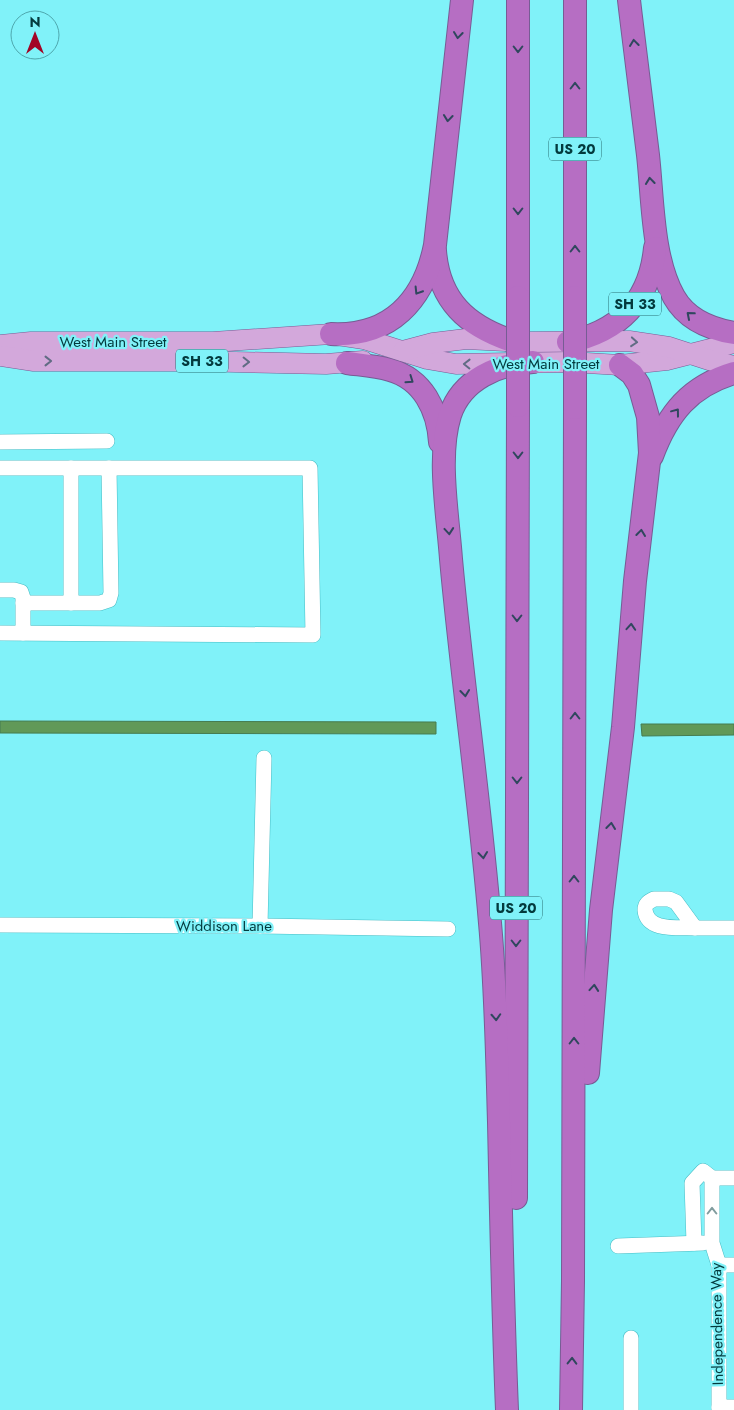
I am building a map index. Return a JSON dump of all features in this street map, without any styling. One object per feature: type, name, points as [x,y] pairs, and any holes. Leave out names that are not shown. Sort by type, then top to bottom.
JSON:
[{"type":"highway","name":"SH 33","points":[[331,334],[343,335],[367,331],[378,327],[400,313],[421,286],[432,259],[462,0]]},
{"type":"highway","name":"US 20","points":[[515,1410],[518,0]]},
{"type":"highway","name":"US 20","points":[[571,1410],[574,1281],[576,0]]},
{"type":"highway","name":"SH 33","points":[[568,342],[590,336],[610,326],[632,308],[640,297],[652,268],[656,229],[629,0]]},
{"type":"highway","points":[[656,229],[657,245],[664,275],[681,306],[696,320],[705,325],[734,333]]},
{"type":"highway","points":[[435,245],[442,283],[456,308],[477,326],[512,341]]},
{"type":"highway","points":[[445,483],[445,450],[448,424],[462,392],[478,379],[498,368],[533,362]]},
{"type":"highway","points":[[347,363],[389,369],[408,378],[424,393],[437,421],[445,483],[455,600],[486,880],[493,962],[507,1410]]},
{"type":"highway","points":[[574,1281],[598,944],[622,727],[650,435],[644,401],[636,379],[620,365]]},
{"type":"highway","points":[[648,471],[658,441],[673,414],[683,402],[703,385],[734,373]]},
{"type":"main road","name":"West Main Street","points":[[0,345],[31,342],[223,342],[331,334],[364,339],[427,359],[456,364],[533,362],[620,365],[650,363],[734,343]]},
{"type":"main road","name":"West Main Street","points":[[0,356],[34,361],[347,363],[449,341],[482,339],[568,342],[629,341],[669,347],[734,366]]},
{"type":"street","points":[[87,468],[88,441]]},
{"type":"street","points":[[0,442],[107,441]]},
{"type":"street","points":[[0,468],[310,468],[313,635],[0,633]]},
{"type":"street","points":[[71,468],[71,602]]},
{"type":"street","points":[[23,603],[100,602],[109,600],[111,593],[109,468]]},
{"type":"street","points":[[0,590],[20,592],[23,603],[23,633]]},
{"type":"street","points":[[260,926],[264,758]]},
{"type":"street","name":"Widdison Lane","points":[[0,926],[260,926],[448,929]]},
{"type":"street","points":[[695,928],[734,928]]},
{"type":"street","points":[[694,1243],[692,1183],[707,1174],[734,1178]]},
{"type":"street","name":"Independence Way","points":[[707,1174],[712,1244],[726,1266],[724,1408]]},
{"type":"street","points":[[618,1246],[712,1244]]},
{"type":"street","points":[[631,1338],[631,1410]]},
{"type":"shaded area","points":[[0,721],[436,722],[436,734],[0,733]]},
{"type":"shaded area","points":[[641,724],[734,724],[734,735],[642,736]]}]
